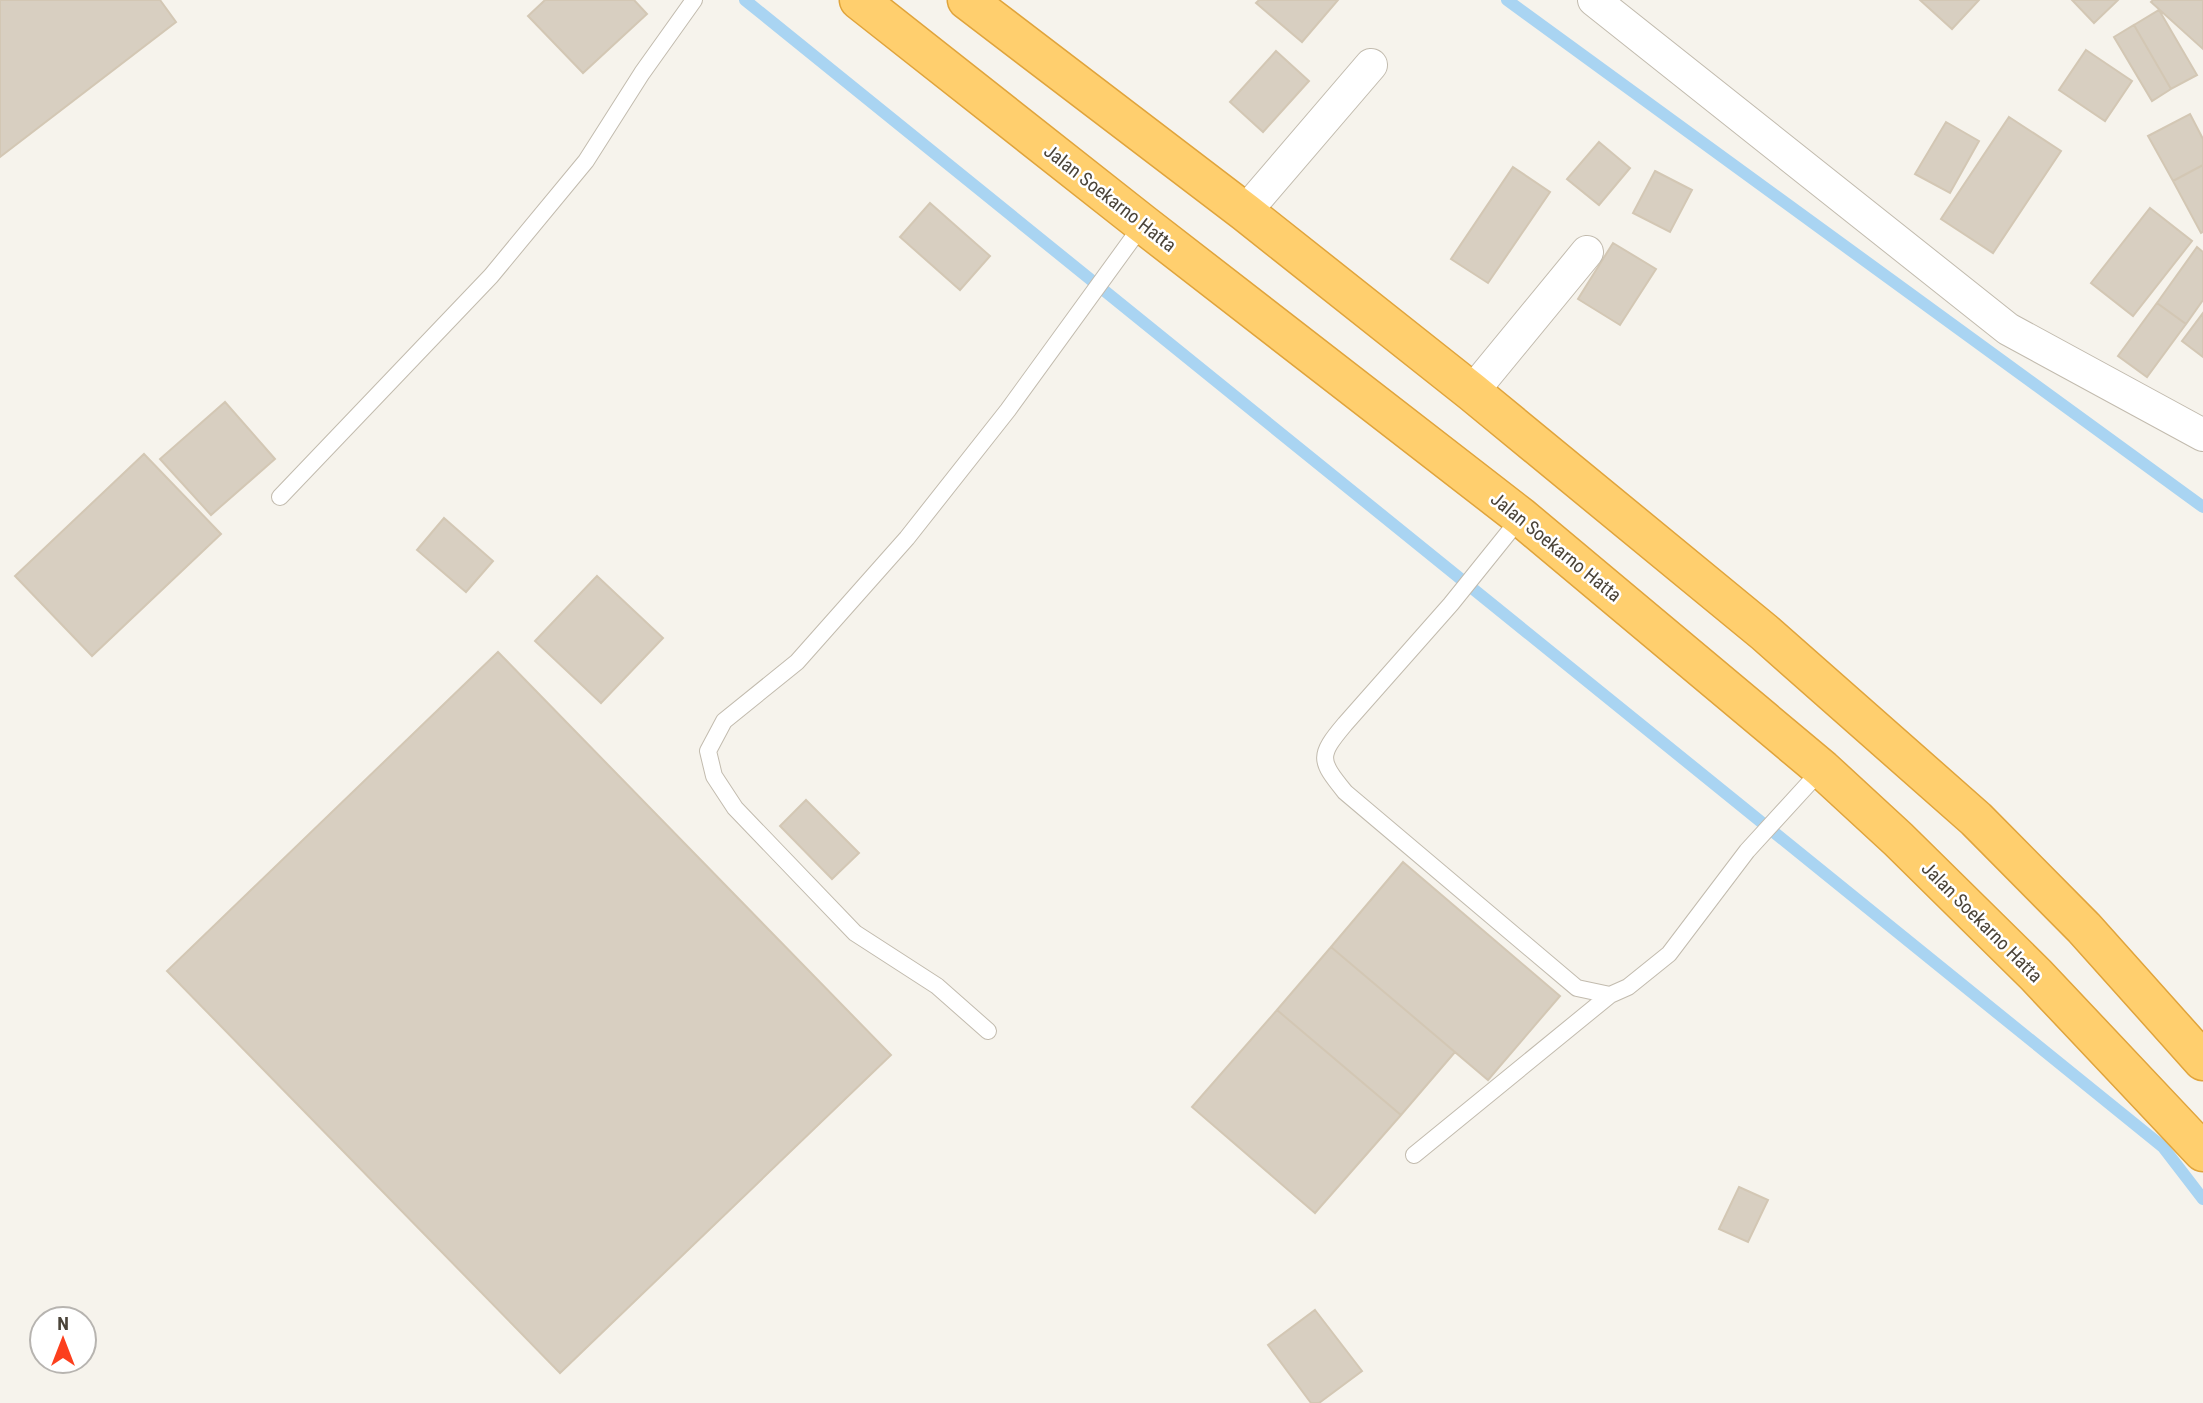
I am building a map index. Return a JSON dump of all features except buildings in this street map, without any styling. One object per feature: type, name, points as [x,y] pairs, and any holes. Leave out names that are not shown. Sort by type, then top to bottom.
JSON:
[{"type":"highway","name":"Jalan Soekarno Hatta","points":[[859,0],[1521,517],[1822,769],[1898,839],[2036,975],[2203,1152]]},
{"type":"highway","points":[[967,0],[1245,212],[1472,392],[1764,632],[1976,819],[2084,928],[2203,1061]]},
{"type":"street","points":[[1594,0],[2008,329],[2203,435]]},
{"type":"street","points":[[1245,212],[1371,65]]},
{"type":"street","points":[[1472,392],[1587,252]]},
{"type":"lane","points":[[280,498],[491,276],[586,161],[694,0]]},
{"type":"lane","points":[[988,1031],[937,986],[855,933],[735,808],[714,776],[708,751],[724,721],[797,662],[907,538],[1008,410],[1143,224]]},
{"type":"lane","points":[[1521,517],[1476,575],[1328,744],[1325,757],[1327,769],[1345,792],[1577,988],[1610,995]]},
{"type":"lane","points":[[1414,1155],[1610,995],[1628,986],[1669,954],[1747,851],[1822,769]]},
{"type":"waterway","points":[[745,0],[2163,1147],[2203,1199]]},
{"type":"waterway","points":[[1507,0],[2203,507]]}]
